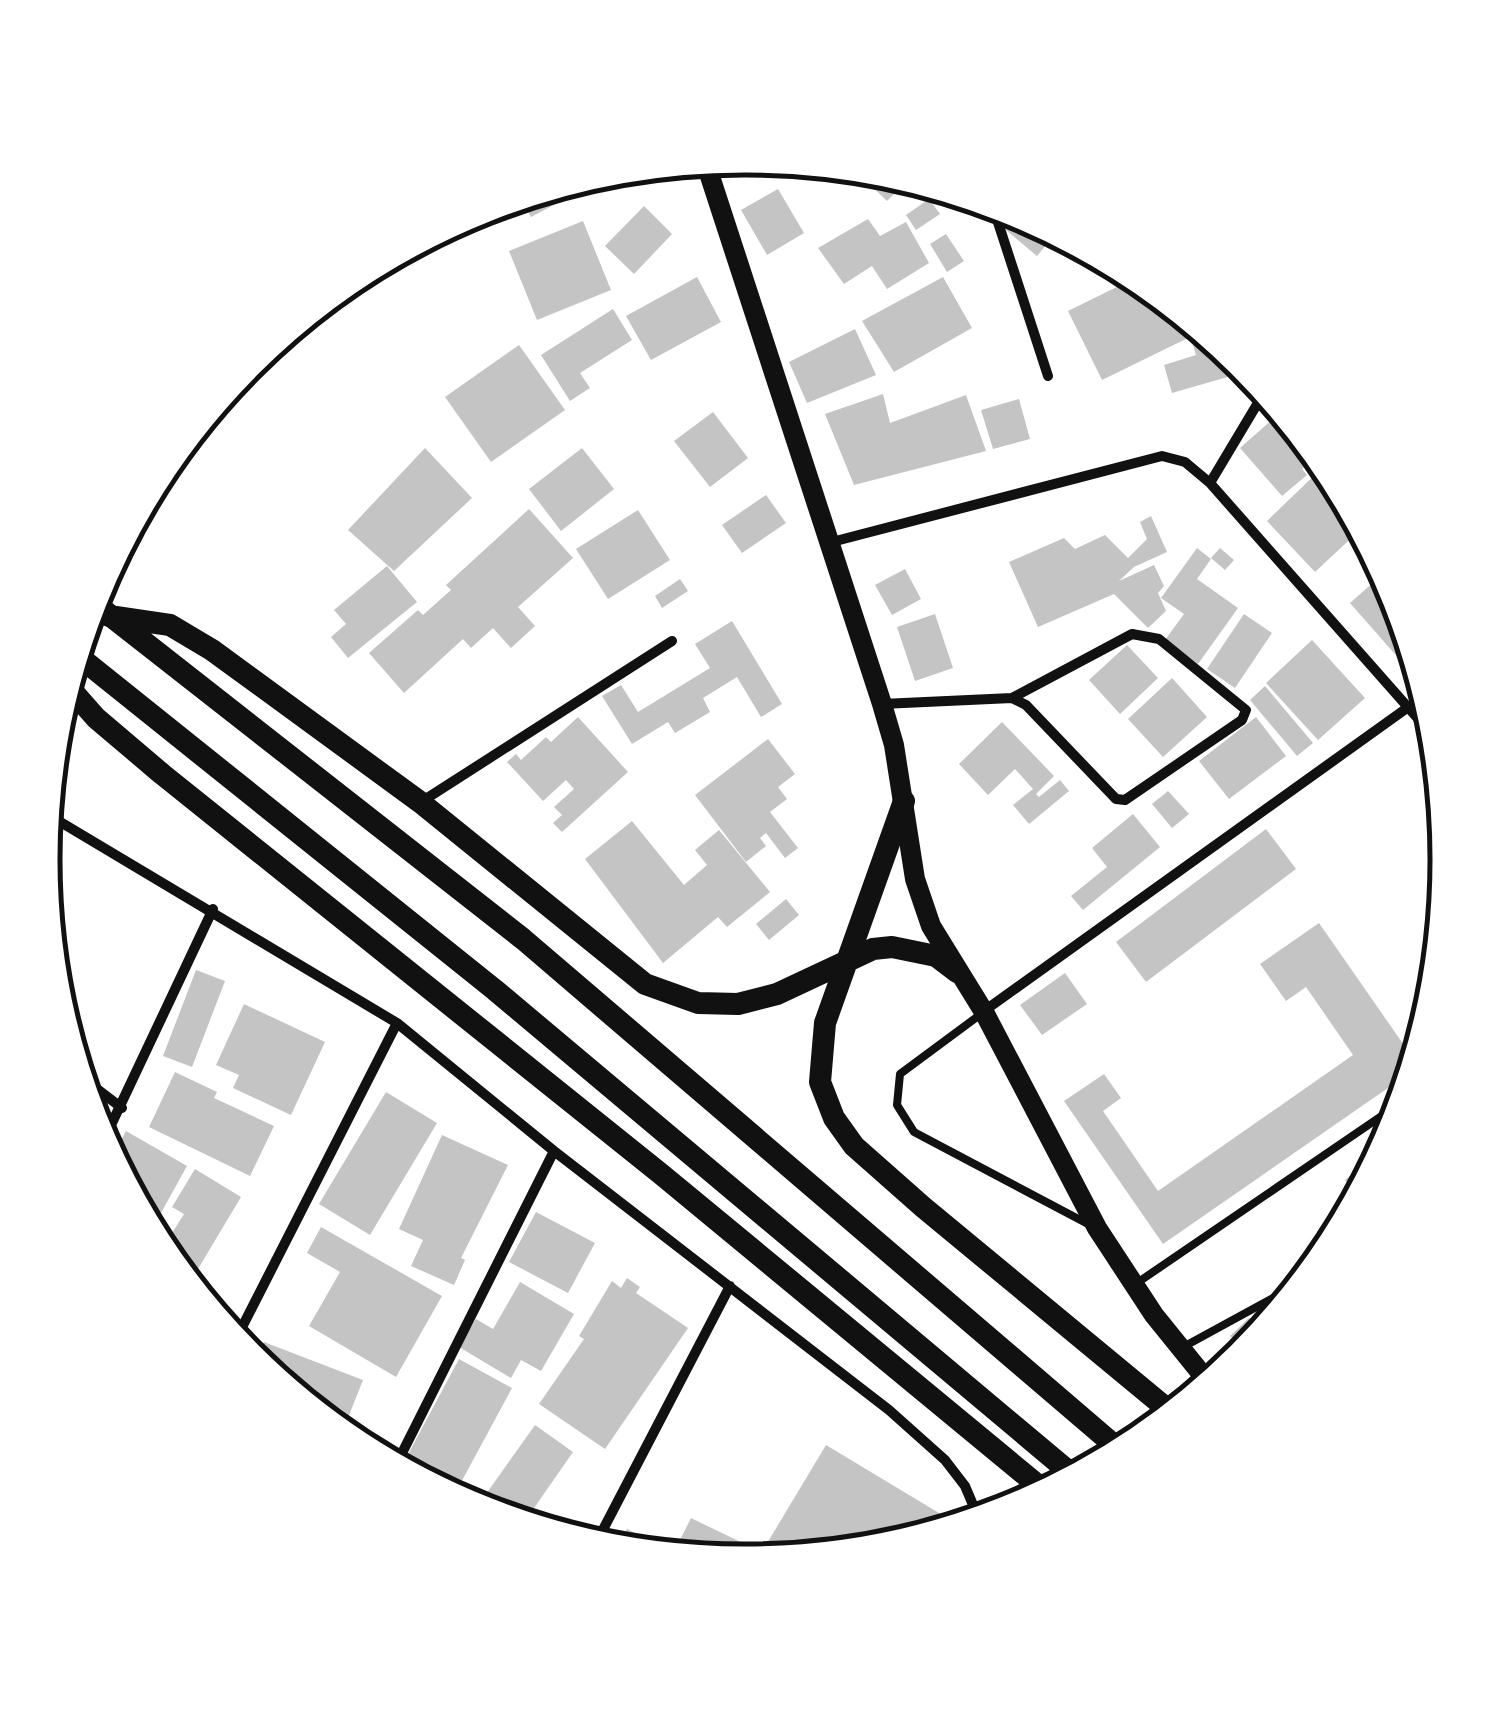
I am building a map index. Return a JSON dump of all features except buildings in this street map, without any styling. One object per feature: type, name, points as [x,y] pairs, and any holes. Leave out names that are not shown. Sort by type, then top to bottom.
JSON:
[{"type":"main road","points":[[711,176],[882,704],[923,904],[1096,1228],[1200,1372]]},
{"type":"main road","points":[[109,605],[170,625],[212,650],[420,802],[645,984],[698,1003],[738,1004],[777,994],[874,948],[911,948],[936,956],[957,972]]},
{"type":"main road","points":[[108,609],[523,939],[1108,1441]]},
{"type":"main road","points":[[88,665],[495,990],[1063,1466]]},
{"type":"main road","points":[[79,698],[96,718],[162,774],[661,1174],[1032,1481]]},
{"type":"main road","points":[[904,802],[825,1023],[820,1082],[834,1118],[854,1146],[1161,1404]]},
{"type":"street","points":[[998,224],[1048,376]]},
{"type":"street","points":[[1210,483],[1257,405]]},
{"type":"street","points":[[827,544],[1162,456],[1185,462],[1210,483],[1415,717]]},
{"type":"street","points":[[882,704],[1012,698],[1132,634],[1143,633],[1159,639],[1246,710],[1242,720],[1126,800],[1116,799],[1026,705],[1012,698]]},
{"type":"street","points":[[420,802],[672,641]]},
{"type":"street","points":[[984,1012],[1406,708]]},
{"type":"street","points":[[61,822],[397,1022],[554,1151],[889,1410],[944,1460],[965,1486],[973,1505]]},
{"type":"street","points":[[113,1124],[212,909]]},
{"type":"street","points":[[244,1326],[397,1022]]},
{"type":"street","points":[[100,1092],[122,1108]]},
{"type":"street","points":[[402,1453],[554,1151]]},
{"type":"street","points":[[603,1529],[730,1286]]},
{"type":"lane","points":[[984,1012],[900,1074],[896,1105],[914,1132],[1096,1228]]},
{"type":"lane","points":[[1134,1284],[1380,1117]]},
{"type":"lane","points":[[1181,1348],[1264,1307]]}]
